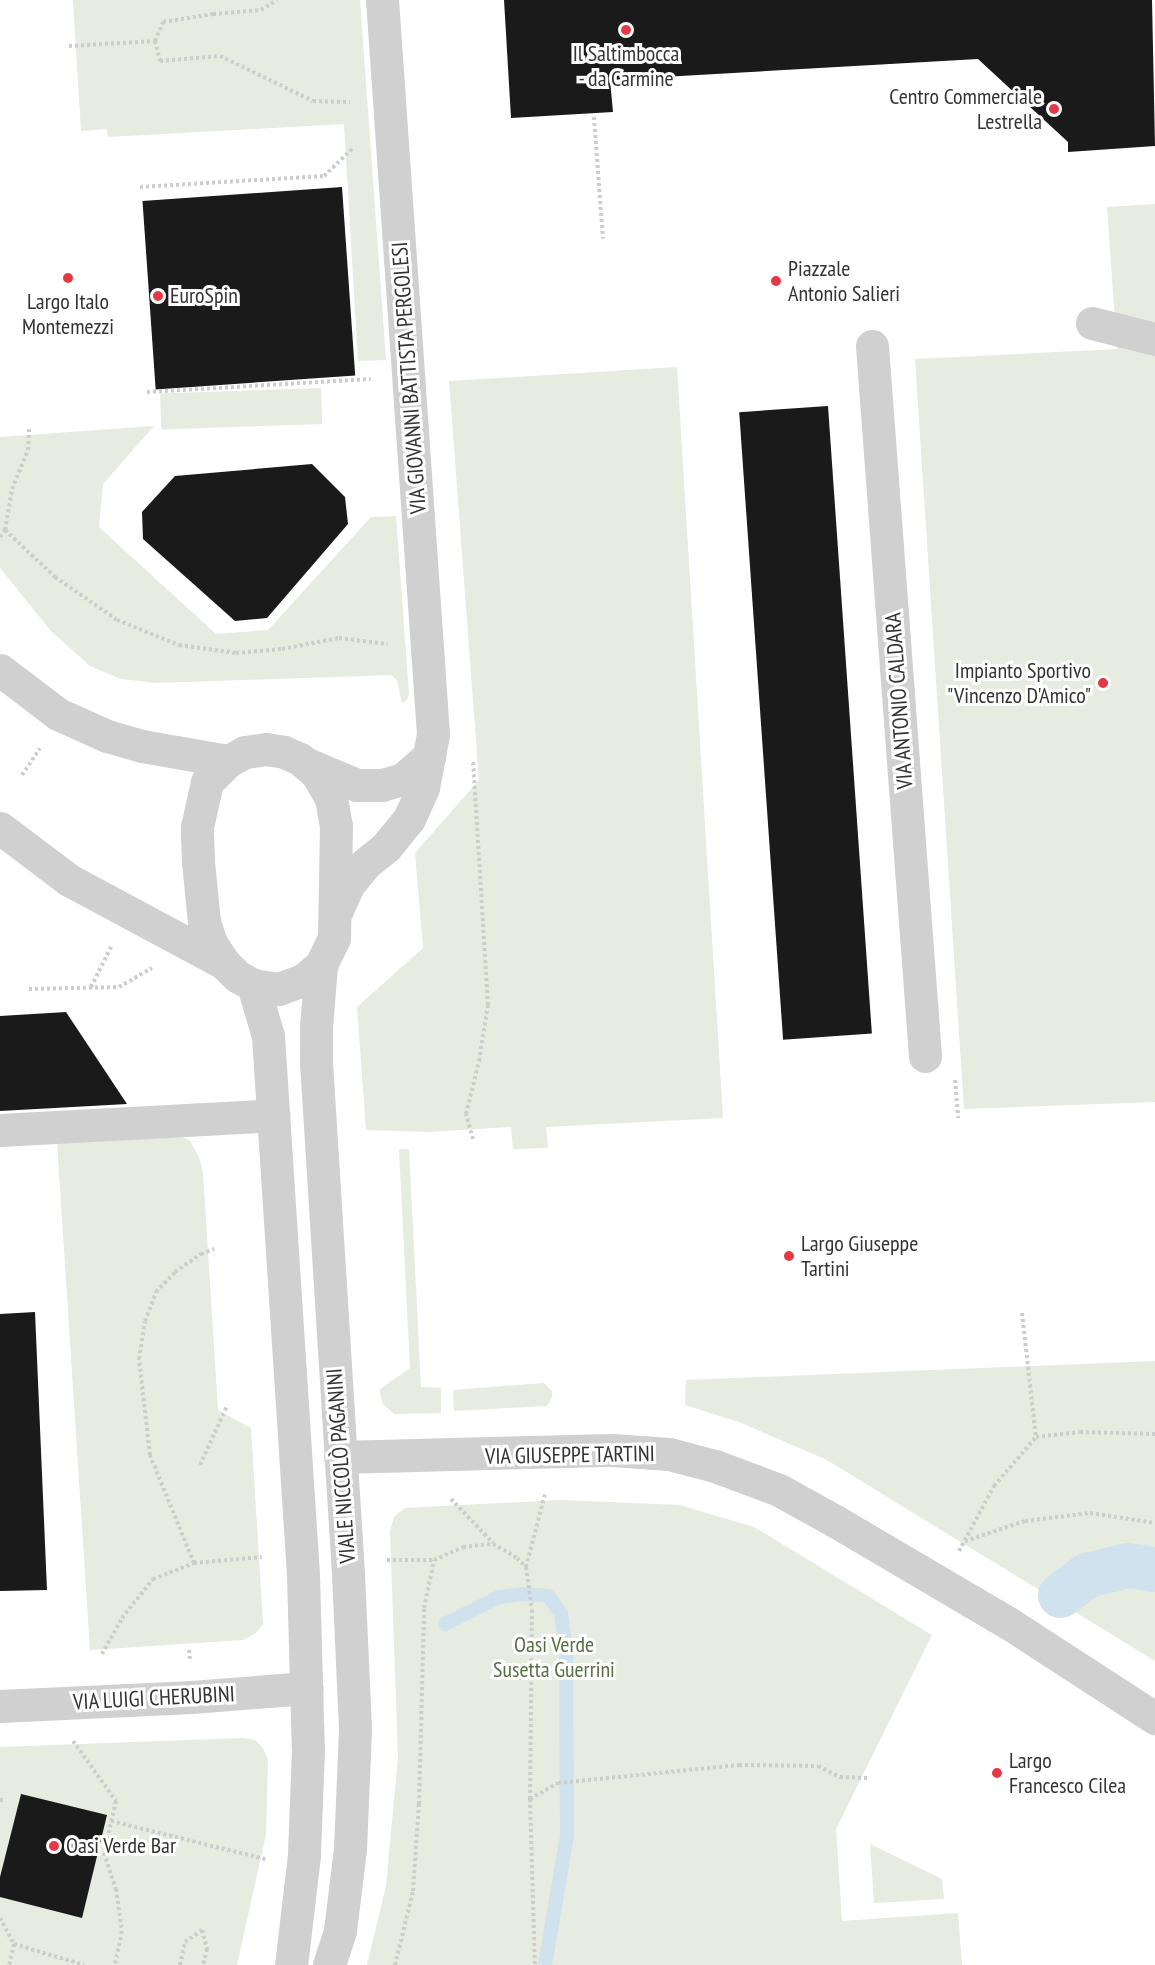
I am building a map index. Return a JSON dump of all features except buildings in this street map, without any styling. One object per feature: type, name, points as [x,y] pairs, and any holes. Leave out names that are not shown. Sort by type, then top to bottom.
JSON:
[{"type":"street","name":"VIA GIOVANNI BATTISTA PERGOLESI","points":[[337,910],[353,878],[365,864],[386,847],[409,819],[423,788],[433,734],[433,702],[382,0]]},
{"type":"street","points":[[1092,323],[1155,339]]},
{"type":"street","name":"VIA ANTONIO CALDARA","points":[[872,346],[925,1056]]},
{"type":"street","points":[[0,670],[58,714],[107,736],[142,746],[228,761]]},
{"type":"street","name":"VIALE NICCOLÒ PAGANINI","points":[[321,965],[303,980],[278,989],[254,985],[237,976],[224,963],[211,943],[204,922],[197,827],[207,782],[228,761],[244,752],[266,749],[284,752],[304,762],[317,774],[333,807],[336,825],[337,910],[334,938],[321,965],[316,1026],[316,1062],[355,1730],[350,1848],[340,1931],[328,1965]]},
{"type":"street","points":[[304,762],[357,785],[382,785],[404,779],[429,756]]},
{"type":"street","name":"VIALE NICCOLÒ PAGANINI","points":[[0,828],[69,880],[224,963]]},
{"type":"street","name":"VIALE NICCOLÒ PAGANINI","points":[[254,985],[268,1036],[303,1575],[308,1688],[304,1855],[291,1965]]},
{"type":"street","points":[[0,1130],[274,1115]]},
{"type":"street","name":"VIA GIUSEPPE TARTINI","points":[[340,1458],[612,1450],[669,1454],[715,1466],[779,1490],[1010,1624],[1155,1718]]},
{"type":"street","name":"VIA LUIGI CHERUBINI","points":[[0,1706],[192,1697],[308,1688]]},
{"type":"path","points":[[277,0],[261,10],[213,14],[163,22],[155,40],[160,61],[220,56],[313,101],[353,102]]},
{"type":"path","points":[[69,46],[155,40]]},
{"type":"path","points":[[594,117],[603,238]]},
{"type":"path","points":[[140,187],[324,176],[358,142]]},
{"type":"path","points":[[147,392],[409,376]]},
{"type":"path","points":[[0,537],[5,530],[12,489],[28,450],[29,429]]},
{"type":"path","points":[[5,530],[56,577],[117,620],[179,645],[236,653],[282,649],[339,638],[391,644]]},
{"type":"path","points":[[22,775],[45,740]]},
{"type":"path","points":[[473,760],[488,1005],[479,1061],[466,1114],[473,1139]]},
{"type":"path","points":[[91,987],[112,946]]},
{"type":"path","points":[[29,989],[119,987],[154,967]]},
{"type":"path","points":[[194,1563],[150,1455],[139,1359],[145,1321],[156,1292],[175,1272],[201,1254],[214,1249]]},
{"type":"path","points":[[1022,1313],[1035,1437]]},
{"type":"path","points":[[200,1465],[227,1406]]},
{"type":"path","points":[[959,1551],[994,1486],[1035,1437],[1080,1432],[1155,1434]]},
{"type":"path","points":[[535,1965],[531,1799],[532,1610],[526,1567],[545,1494]]},
{"type":"path","points":[[451,1499],[493,1544],[517,1558],[526,1567]]},
{"type":"path","points":[[965,1541],[1025,1521],[1090,1513],[1155,1523]]},
{"type":"path","points":[[381,1560],[434,1560],[463,1547],[493,1544]]},
{"type":"path","points":[[102,1654],[122,1618],[153,1579],[194,1563],[266,1557]]},
{"type":"path","points":[[395,1965],[413,1891],[419,1804],[424,1608],[434,1560]]},
{"type":"path","points":[[70,1737],[117,1801],[104,1853],[116,1889],[122,1931],[115,1965]]},
{"type":"path","points":[[531,1799],[558,1783],[588,1778],[750,1765],[818,1766],[840,1777],[869,1778]]},
{"type":"path","points":[[111,1821],[267,1860]]},
{"type":"path","points":[[0,1918],[14,1944],[9,1965]]},
{"type":"path","points":[[180,1965],[185,1942],[202,1930],[207,1950],[203,1965]]},
{"type":"path","points":[[14,1944],[84,1965]]},
{"type":"green space","points":[[73,0],[360,0],[386,360],[358,361],[344,124],[108,137],[107,129],[81,131]]},
{"type":"green space","points":[[1155,204],[1155,1102],[964,1109],[915,359],[1117,349],[1107,207]]},
{"type":"green space","points":[[677,367],[723,1118],[546,1127],[548,1148],[513,1149],[511,1127],[429,1132],[366,1130],[357,1007],[423,948],[415,853],[479,780],[449,381]]},
{"type":"green space","points":[[321,388],[322,424],[161,430],[160,394]]},
{"type":"green space","points":[[154,426],[103,484],[99,527],[216,634],[268,630],[371,517],[396,516],[409,694],[407,700],[402,703],[397,680],[391,675],[155,683],[121,679],[90,666],[51,631],[0,568],[0,437]]},
{"type":"green space","points":[[174,1132],[190,1141],[199,1157],[203,1173],[218,1410],[251,1428],[263,1624],[256,1633],[243,1640],[90,1650],[57,1141]]},
{"type":"green space","points":[[399,1149],[409,1149],[421,1387],[441,1388],[441,1413],[394,1414],[383,1404],[380,1394],[380,1389],[410,1368]]},
{"type":"green space","points":[[1155,1361],[1155,1661],[827,1460],[739,1422],[685,1405],[686,1380]]},
{"type":"green space","points":[[544,1383],[552,1391],[552,1398],[547,1406],[454,1411],[453,1390]]},
{"type":"green space","name":"Oasi Verde Susetta Guerrini","points":[[560,1500],[680,1505],[754,1527],[932,1635],[836,1829],[842,1921],[958,1913],[962,1965],[367,1965],[386,1886],[398,1757],[390,1531],[394,1517],[405,1508]]},
{"type":"green space","points":[[244,1738],[255,1740],[263,1748],[268,1759],[266,1835],[237,1965],[0,1965],[0,1747]]},
{"type":"green space","points":[[870,1844],[942,1879],[944,1899],[874,1903]]},
{"type":"waterway","points":[[1060,1595],[1087,1575],[1127,1565],[1155,1569]]},
{"type":"waterway","points":[[445,1624],[499,1597],[522,1594],[548,1596],[561,1613],[566,1647],[567,1836],[545,1965]]},
{"type":"place","name":"Il Saltimbocca - da Carmine","points":[[626,30]]},
{"type":"place","name":"Centro Commerciale Lestrella","points":[[1054,109]]},
{"type":"place","name":"Largo Italo Montemezzi","points":[[68,278]]},
{"type":"place","name":"Piazzale Antonio Salieri","points":[[776,281]]},
{"type":"place","name":"EuroSpin","points":[[158,296]]},
{"type":"place","name":"Impianto Sportivo \"Vincenzo D'Amico\"","points":[[1103,683]]},
{"type":"place","name":"Largo Giuseppe Tartini","points":[[789,1256]]},
{"type":"place","name":"Largo Francesco Cilea","points":[[997,1773]]},
{"type":"place","name":"Oasi Verde Bar","points":[[54,1846]]}]
